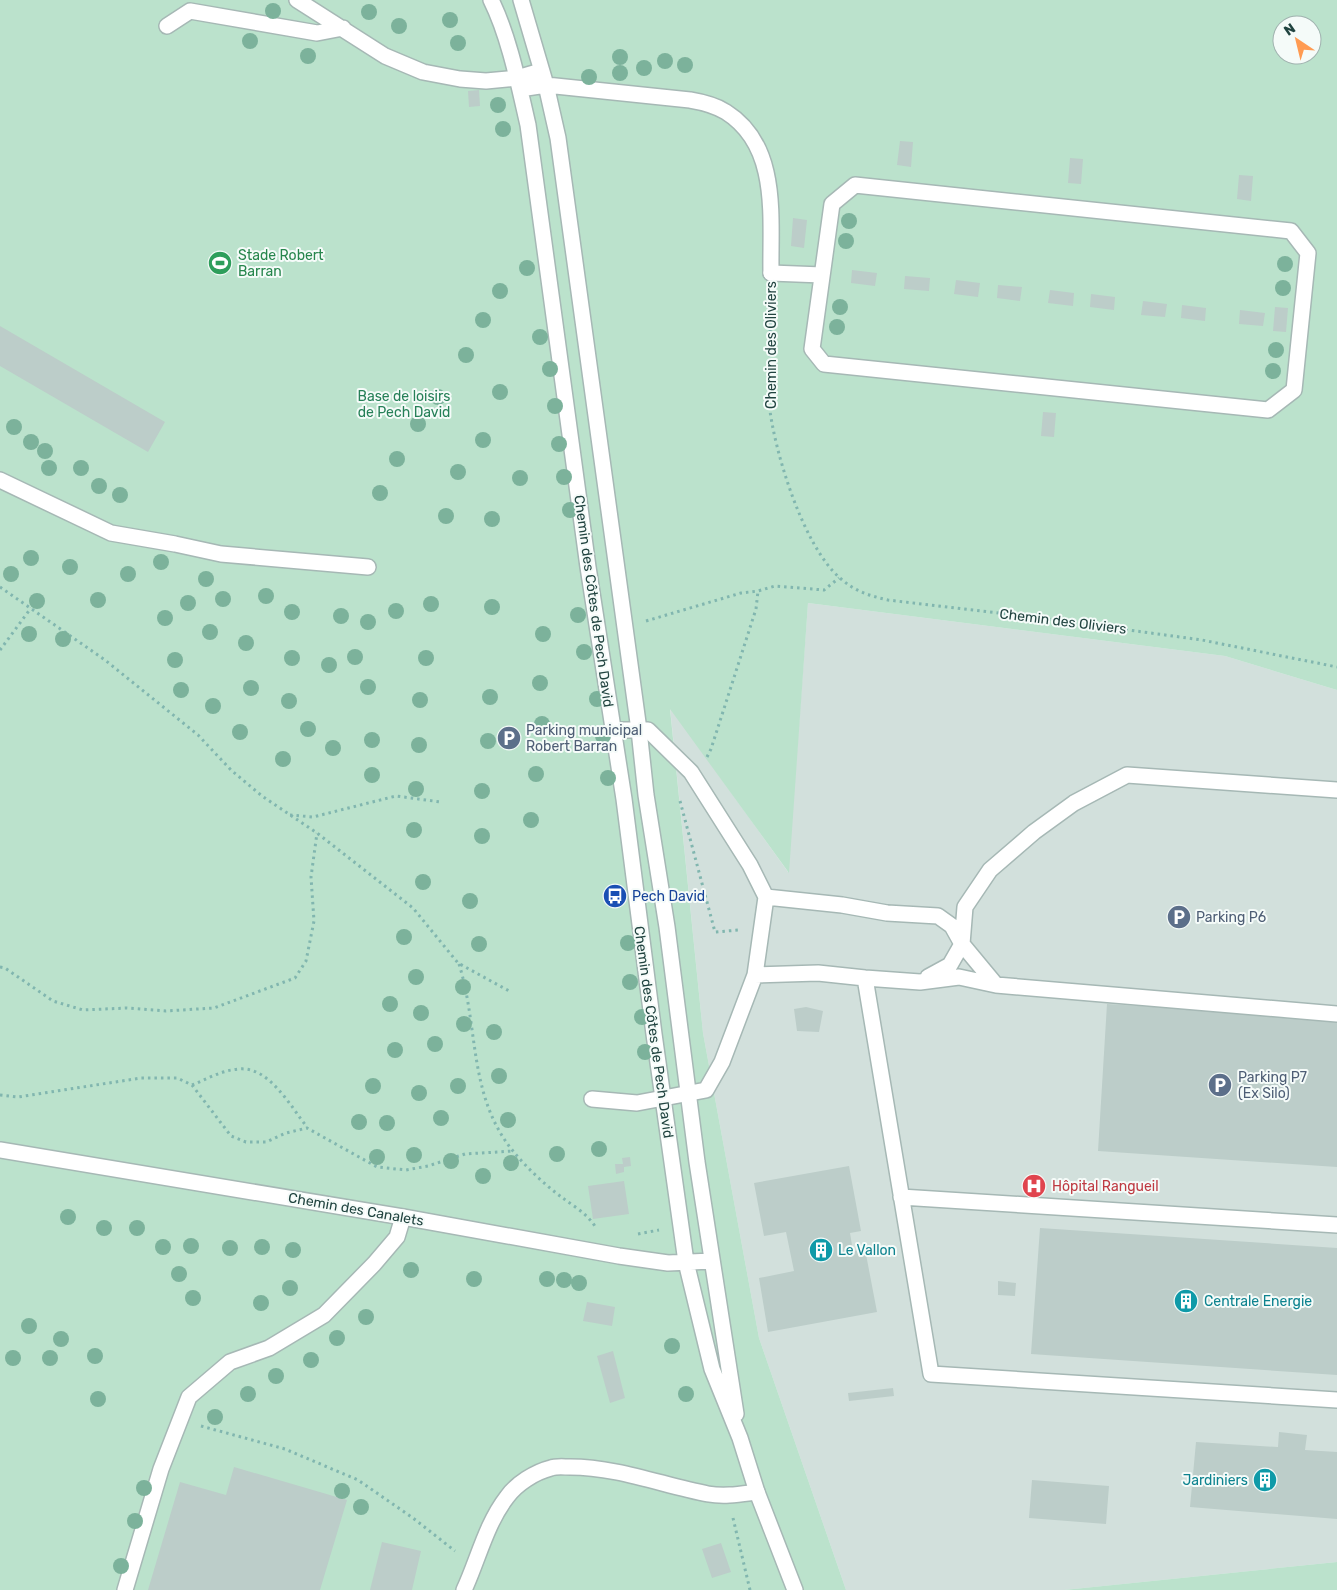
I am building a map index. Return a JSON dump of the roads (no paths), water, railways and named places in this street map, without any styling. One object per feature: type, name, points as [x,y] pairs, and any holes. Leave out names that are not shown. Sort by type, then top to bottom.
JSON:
[{"type":"street","name":"Chemin des Oliviers","points":[[297,0],[385,56],[423,72],[460,79],[518,84],[544,78],[690,100],[708,104],[725,111],[743,125],[755,141],[763,159],[769,188],[771,273],[822,275]]},
{"type":"street","name":"Chemin des Côtes de Pech David","points":[[491,0],[497,12],[528,126],[587,557],[614,730],[686,1262],[712,1369],[740,1438],[757,1492],[795,1590]]},
{"type":"street","name":"Chemin des Côtes de Pech David","points":[[521,0],[544,78],[558,138],[639,730],[646,795],[667,927],[688,1094],[712,1260],[740,1438]]},
{"type":"street","points":[[167,26],[190,12],[317,33],[343,28]]},
{"type":"street","points":[[855,185],[1291,231],[1308,253],[1294,390],[1268,410],[824,364],[812,349],[822,275],[832,204],[855,185]]},
{"type":"street","points":[[0,480],[111,533],[221,554],[368,567]]},
{"type":"street","points":[[592,1099],[637,1103],[706,1090],[722,1062],[755,975],[766,897],[750,865],[691,772],[648,730],[614,730]]},
{"type":"street","points":[[920,982],[950,965],[962,944],[965,907],[990,870],[1034,832],[1074,803],[1127,775],[1337,790]]},
{"type":"street","points":[[766,897],[842,905],[887,913],[938,916],[952,926],[962,944],[996,985]]},
{"type":"street","points":[[755,975],[818,973],[920,982],[959,977],[996,985],[1337,1014]]},
{"type":"street","points":[[865,978],[931,1374],[1337,1400]]},
{"type":"street","name":"Chemin des Canalets","points":[[0,1150],[403,1217],[619,1256],[668,1263],[712,1260]]},
{"type":"street","points":[[901,1197],[1337,1225]]},
{"type":"street","points":[[125,1590],[161,1468],[189,1397],[230,1362],[269,1348],[324,1316],[397,1237],[403,1217]]},
{"type":"street","points":[[464,1590],[475,1567],[489,1528],[507,1496],[530,1476],[551,1467],[585,1467],[644,1478],[709,1494],[728,1496],[757,1492]]},
{"type":"place","name":"Stade Robert Barran","points":[[220,263]]},
{"type":"place","name":"Parking municipal Robert Barran","points":[[509,738]]},
{"type":"place","name":"Pech David","points":[[615,896]]},
{"type":"place","name":"Parking P6","points":[[1179,917]]},
{"type":"place","name":"Parking P7 (Ex Silo)","points":[[1220,1085]]},
{"type":"place","name":"Hôpital Rangueil","points":[[1034,1186]]},
{"type":"place","name":"Le Vallon","points":[[821,1250]]},
{"type":"place","name":"Centrale Energie","points":[[1186,1301]]},
{"type":"place","name":"Jardiniers","points":[[1265,1480]]},
{"type":"park label","name":"Base de loisirs de Pech David","points":[[404,404]]}]
